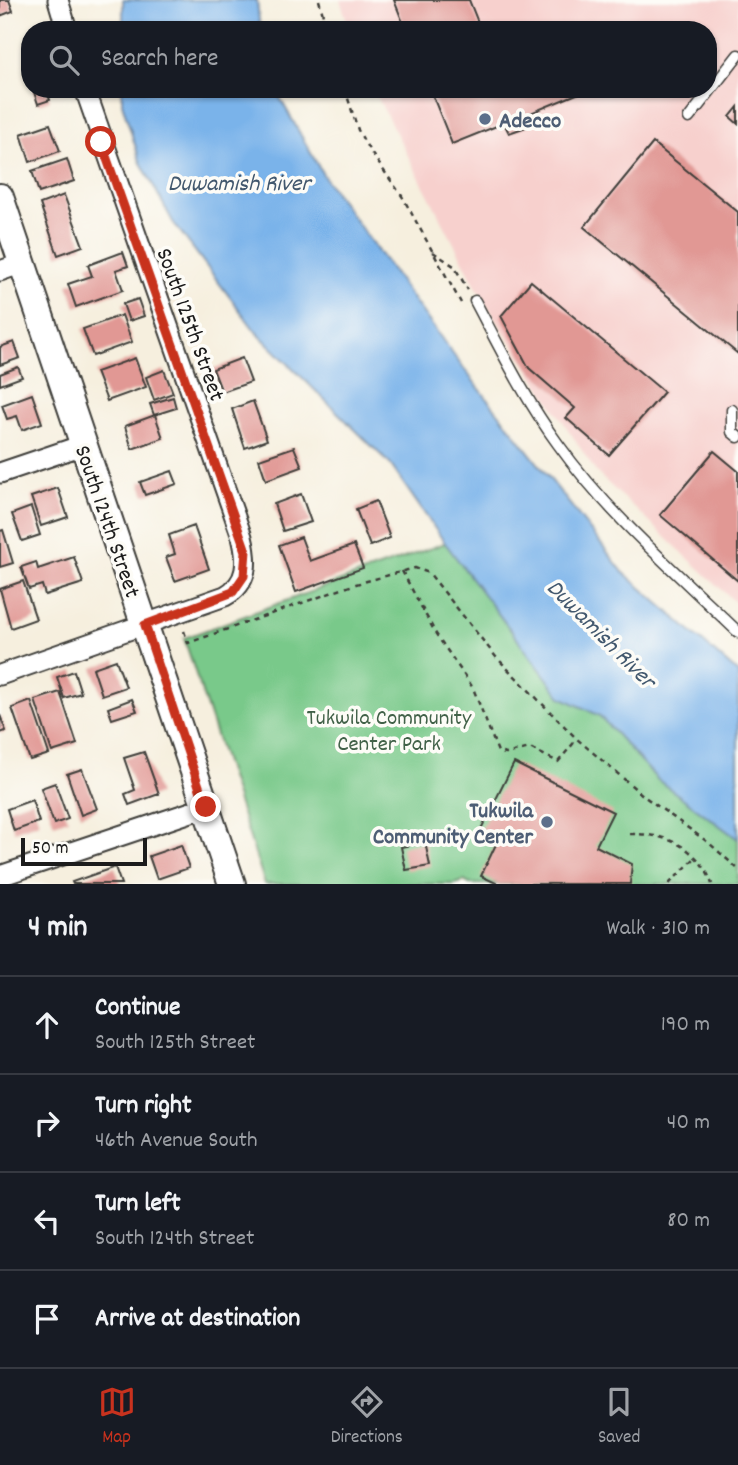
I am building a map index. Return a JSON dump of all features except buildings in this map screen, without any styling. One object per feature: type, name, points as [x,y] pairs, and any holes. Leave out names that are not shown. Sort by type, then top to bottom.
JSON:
[{"type":"street","points":[[58,0],[64,21]]},
{"type":"street","name":"South 125th Street","points":[[88,98],[242,537],[247,565],[244,576],[233,592],[178,613]]},
{"type":"street","name":"South 124th Street","points":[[0,197],[12,267],[83,445],[232,884]]},
{"type":"street","points":[[0,473],[83,445]]},
{"type":"street","points":[[0,675],[178,613]]},
{"type":"street","points":[[0,876],[206,807]]},
{"type":"lane","points":[[717,82],[738,55]]},
{"type":"lane","points":[[689,118],[705,98]]},
{"type":"lane","points":[[475,301],[521,388],[558,445],[641,538],[738,632]]},
{"type":"lane","points":[[732,410],[732,432],[738,437]]},
{"type":"path","points":[[319,0],[325,21]]},
{"type":"path","points":[[348,98],[358,130],[402,196],[430,250],[454,267],[475,301]]},
{"type":"path","points":[[178,613],[188,643],[356,584],[415,568],[437,579],[496,657],[577,740],[645,797],[709,843],[738,869]]},
{"type":"path","points":[[402,571],[436,634],[473,688],[498,752],[506,754],[530,748],[558,762],[577,740]]},
{"type":"path","points":[[630,834],[670,839],[695,857],[712,884]]},
{"type":"path","points":[[669,884],[695,857]]},
{"type":"shaded area","points":[[340,0],[738,0],[738,605],[596,472],[484,301],[378,98],[717,98],[717,21],[347,21]]},
{"type":"green space","name":"Tukwila Community Center Park","points":[[445,543],[561,697],[600,716],[658,780],[738,839],[738,884],[470,884],[464,881],[453,884],[265,884],[184,638]]},
{"type":"water","points":[[123,0],[257,0],[259,21],[123,21]]},
{"type":"water","name":"Duwamish River","points":[[122,98],[280,98],[326,180],[461,365],[623,572],[738,673],[738,839],[658,780],[600,716],[561,697],[445,543],[390,464],[257,333],[173,222],[140,161]]},
{"type":"place","name":"Adecco","points":[[485,119]]},
{"type":"place","name":"Tukwila Community Center","points":[[547,822]]},
{"type":"route","points":[[101,142],[246,551],[247,565],[244,576],[233,592],[145,625],[206,807]]}]
